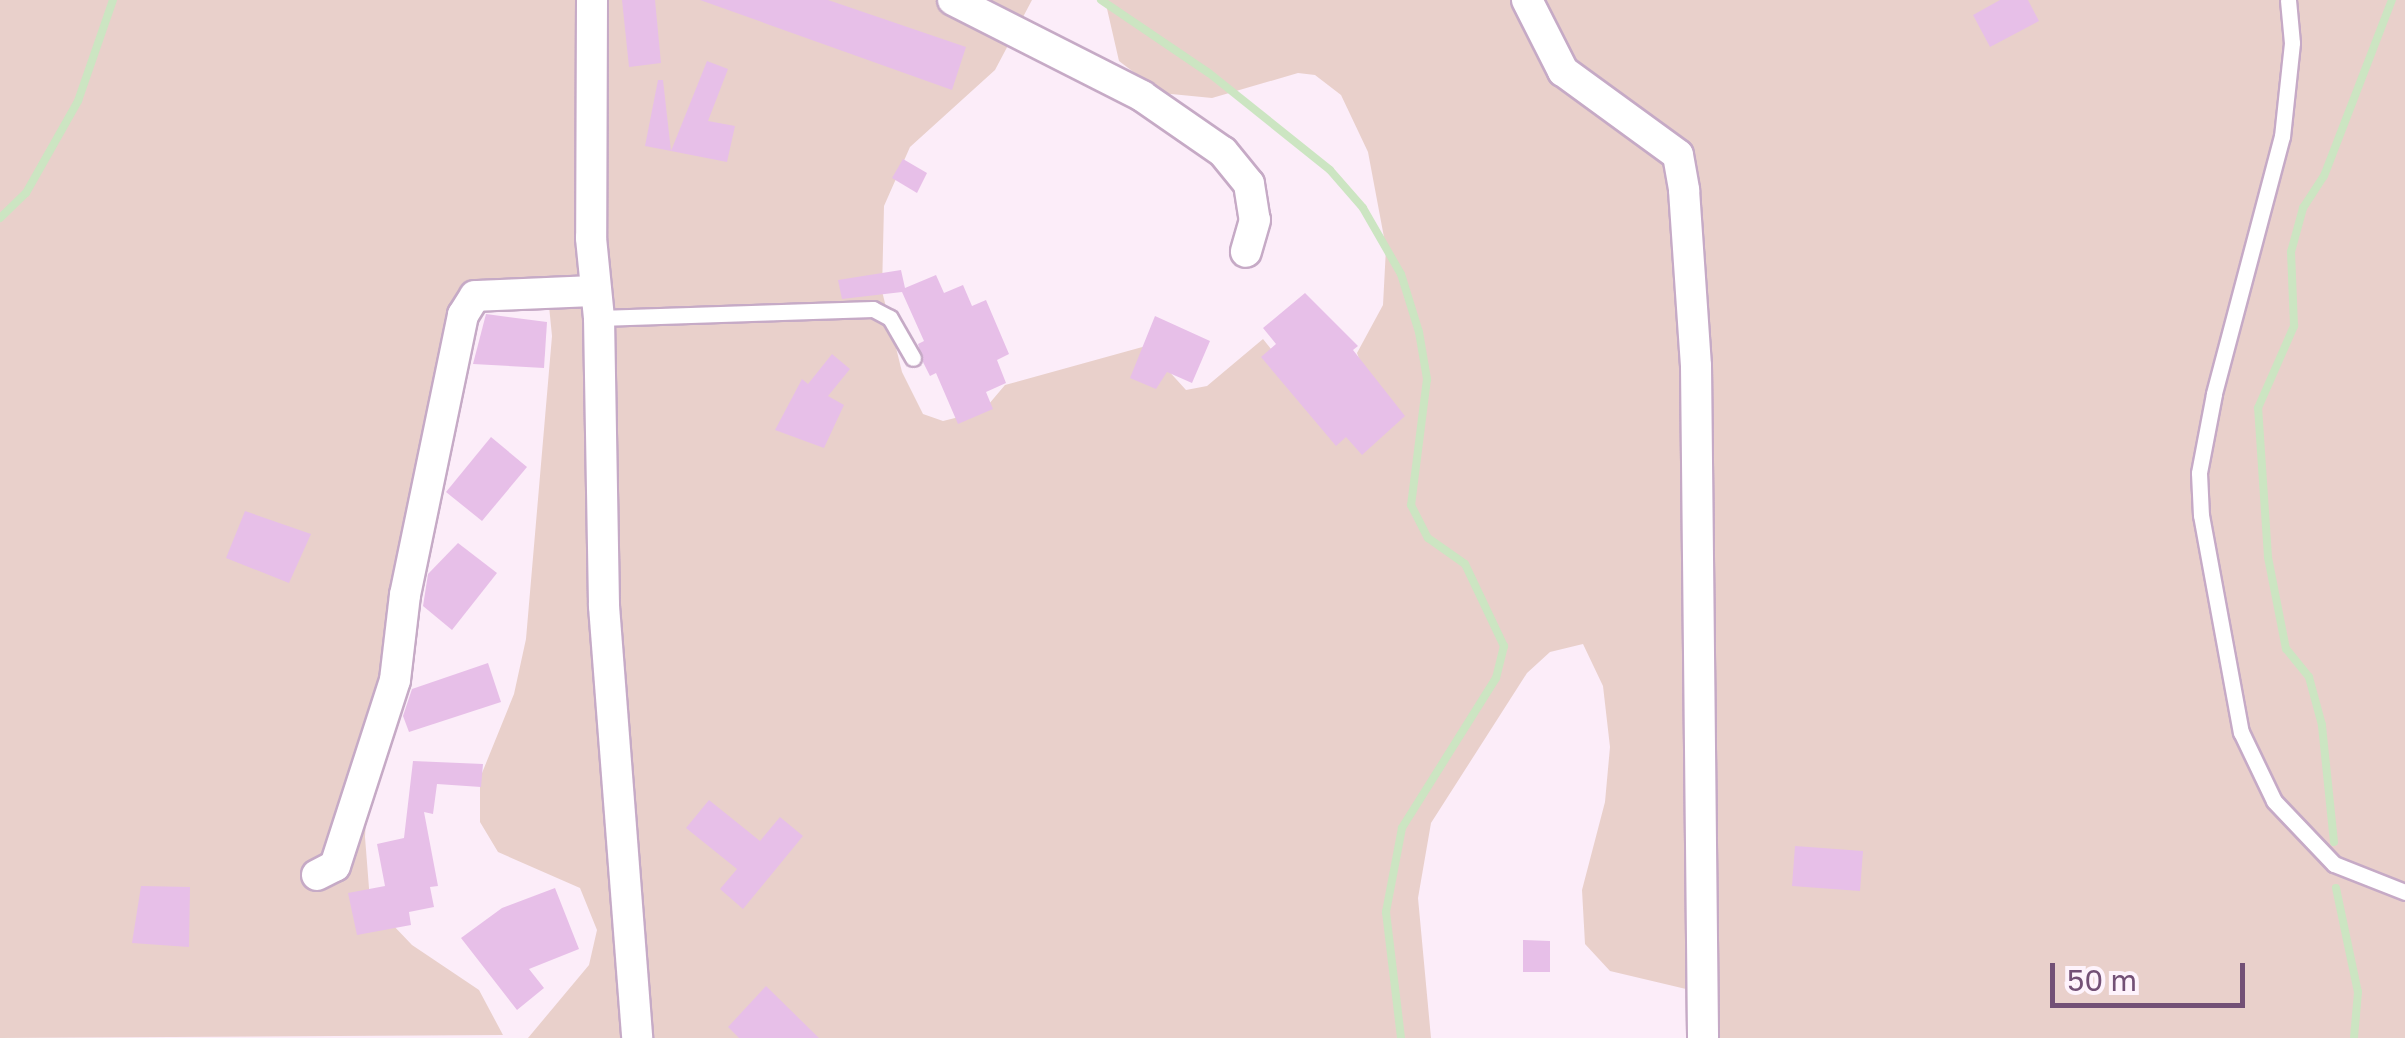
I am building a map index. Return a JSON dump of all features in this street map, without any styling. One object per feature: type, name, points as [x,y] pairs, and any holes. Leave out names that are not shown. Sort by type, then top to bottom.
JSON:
[{"type":"street","points":[[592,0],[604,606],[637,1038]]},
{"type":"street","points":[[953,0],[1142,96],[1223,152],[1248,184],[1255,220],[1246,252]]},
{"type":"street","points":[[1527,0],[1563,71],[1678,155],[1684,190],[1696,366],[1703,1038]]},
{"type":"street","points":[[317,875],[335,866],[395,680],[405,596],[463,315],[475,296],[597,304]]},
{"type":"lane","points":[[2288,0],[2292,43],[2282,136],[2214,394],[2199,474],[2202,515],[2241,732],[2274,801],[2334,864],[2405,892]]},
{"type":"lane","points":[[597,304],[874,309],[890,318],[913,358]]},
{"type":"shaded area","points":[[0,0],[1032,0],[995,70],[910,147],[884,206],[882,291],[902,372],[923,414],[943,421],[983,411],[1005,385],[1146,346],[1186,390],[1207,386],[1263,339],[1294,378],[1368,383],[1357,353],[1383,305],[1386,248],[1368,152],[1341,95],[1315,75],[1298,73],[1212,98],[1161,93],[1119,61],[1105,0],[2405,0],[2405,1038],[1704,1038],[1686,989],[1610,971],[1585,944],[1582,890],[1605,802],[1610,747],[1603,686],[1583,644],[1550,652],[1527,673],[1431,823],[1418,898],[1431,1038],[528,1038],[589,965],[597,930],[580,888],[498,852],[480,822],[480,778],[514,694],[526,639],[552,336],[549,306],[481,302],[367,799],[365,837],[370,901],[412,945],[479,990],[503,1035],[0,1038]]},
{"type":"building","points":[[622,0],[655,0],[661,63],[629,67]]},
{"type":"building","points":[[700,0],[828,0],[966,47],[952,90]]},
{"type":"building","points":[[2000,0],[2028,0],[2039,21],[1990,47],[1973,15]]},
{"type":"building","points":[[707,61],[728,69],[708,121],[735,126],[727,162],[671,151]]},
{"type":"building","points":[[658,80],[663,80],[671,151],[645,146]]},
{"type":"building","points":[[903,159],[927,173],[917,193],[892,178]]},
{"type":"building","points":[[901,270],[905,288],[936,275],[944,293],[963,285],[972,306],[986,300],[1009,354],[997,360],[1006,383],[986,392],[993,409],[958,424],[936,373],[930,376],[923,362],[918,344],[924,341],[902,292],[842,299],[838,280]]},
{"type":"building","points":[[1305,293],[1358,346],[1353,350],[1405,416],[1362,455],[1346,437],[1336,446],[1261,357],[1276,344],[1263,328]]},
{"type":"building","points":[[486,314],[547,322],[544,368],[473,364]]},
{"type":"building","points":[[1155,316],[1210,341],[1192,383],[1167,372],[1156,389],[1130,378]]},
{"type":"building","points":[[832,354],[850,369],[828,396],[844,405],[824,448],[775,430],[802,379],[808,384]]},
{"type":"building","points":[[491,437],[527,467],[482,521],[446,492]]},
{"type":"building","points":[[245,511],[311,534],[289,583],[226,558]]},
{"type":"building","points":[[458,543],[497,573],[452,630],[423,606],[428,574]]},
{"type":"building","points":[[488,663],[501,702],[409,732],[403,716],[412,689]]},
{"type":"building","points":[[413,761],[483,764],[481,787],[437,784],[433,814],[424,812],[438,886],[430,887],[434,907],[409,912],[411,925],[357,935],[348,893],[385,886],[377,844],[404,838]]},
{"type":"building","points":[[709,800],[760,841],[780,817],[803,836],[743,909],[720,889],[737,869],[686,828]]},
{"type":"building","points":[[1795,846],[1863,851],[1860,891],[1792,886]]},
{"type":"building","points":[[141,886],[190,887],[189,947],[132,943]]},
{"type":"building","points":[[555,888],[579,949],[529,969],[544,988],[517,1010],[461,938],[502,908]]},
{"type":"building","points":[[1523,940],[1550,941],[1550,972],[1523,972]]},
{"type":"building","points":[[766,986],[819,1038],[739,1038],[728,1027]]},
{"type":"waterway","points":[[0,218],[26,193],[78,101],[113,0]]},
{"type":"waterway","points":[[1101,0],[1209,73],[1330,170],[1363,208],[1401,274],[1419,332],[1427,379],[1411,505],[1428,538],[1465,564],[1504,646],[1496,678],[1402,828],[1386,912],[1401,1038]]},
{"type":"waterway","points":[[2334,842],[2322,725],[2309,677],[2286,649],[2268,557],[2258,408],[2294,326],[2291,252],[2303,208],[2324,176],[2392,0]]},
{"type":"waterway","points":[[2336,888],[2358,992],[2354,1038]]}]
